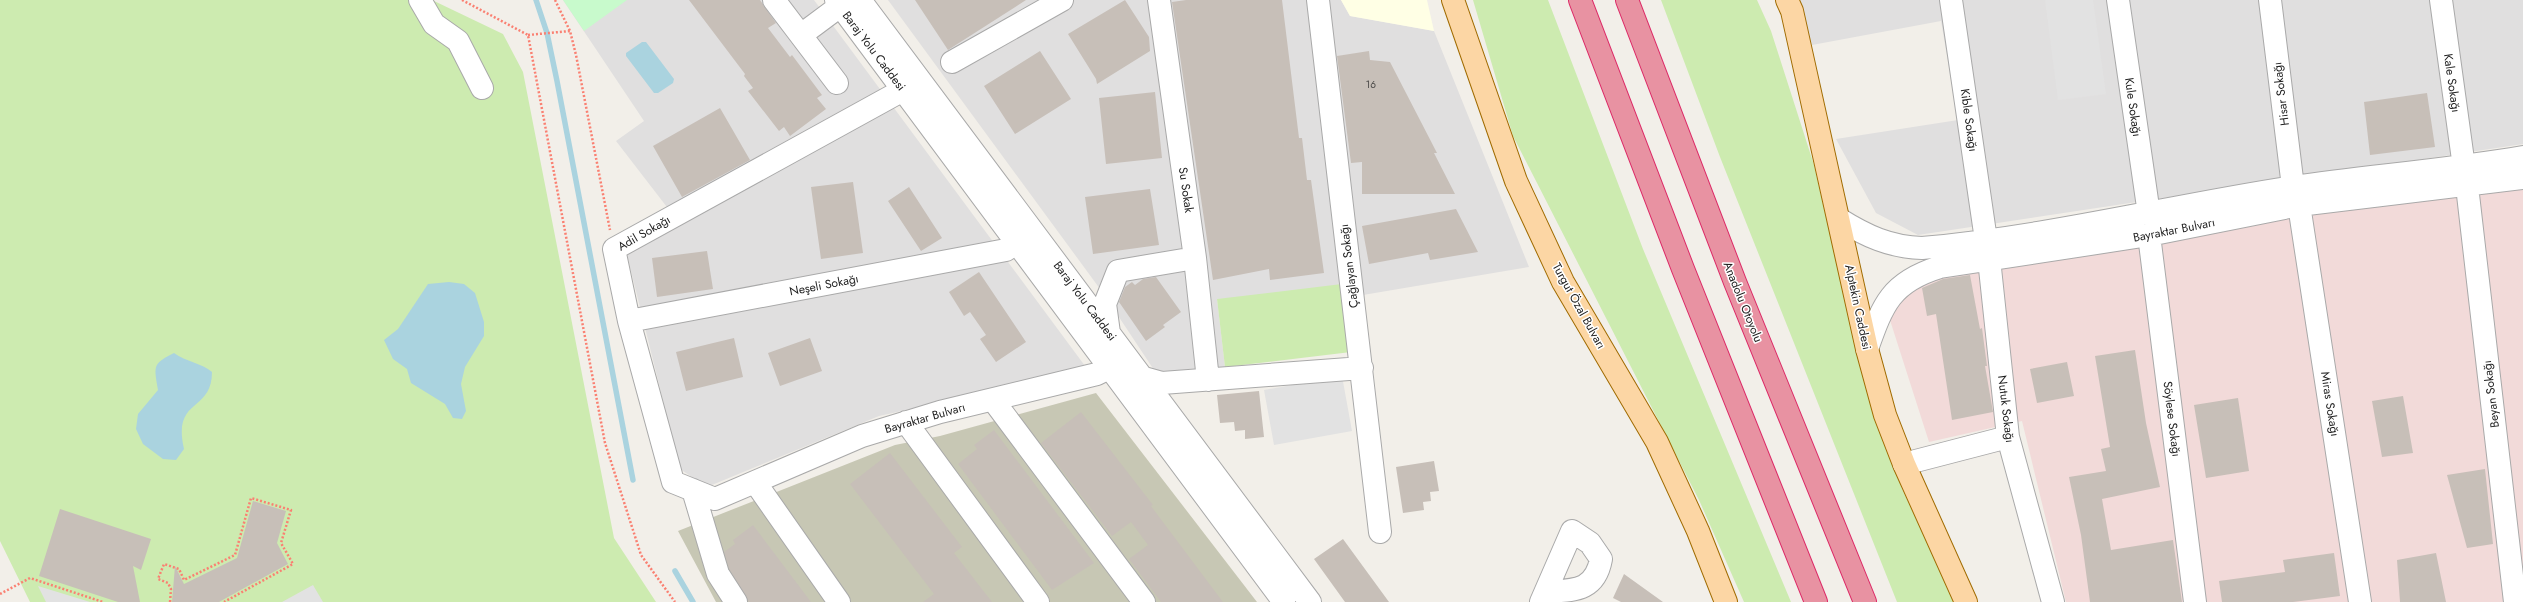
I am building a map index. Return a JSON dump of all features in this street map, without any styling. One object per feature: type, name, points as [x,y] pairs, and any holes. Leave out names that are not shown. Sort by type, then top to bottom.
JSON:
[{"type":"highway","points":[[1580,0],[1683,269],[1816,602]]},
{"type":"highway","name":"Anadolu Otoyolu","points":[[1627,0],[1735,282],[1865,602]]},
{"type":"main road","name":"Turgut Özal Bulvarı","points":[[1453,0],[1516,181],[1564,282],[1657,442],[1698,531],[1726,602]]},
{"type":"main road","name":"Alptekin Caddesi","points":[[1787,0],[1792,11],[1867,349],[1885,415],[1904,464],[1966,602]]},
{"type":"street","points":[[420,0],[434,24],[458,41],[482,88]]},
{"type":"street","points":[[774,0],[837,83]]},
{"type":"street","points":[[952,62],[1062,0]]},
{"type":"street","name":"Su Sokak","points":[[1159,0],[1195,258],[1208,380]]},
{"type":"street","name":"Çağlayan Sokağı","points":[[1318,0],[1380,532]]},
{"type":"street","name":"Kible Sokağı","points":[[1951,0],[1988,249]]},
{"type":"street","name":"Kule Sokağı","points":[[2118,0],[2149,214]]},
{"type":"street","name":"Hisar Sokağı","points":[[2270,0],[2296,196]]},
{"type":"street","name":"Kale Sokağı","points":[[2441,0],[2465,176]]},
{"type":"street","points":[[801,35],[846,2]]},
{"type":"street","name":"Baraj Yolu Caddesi","points":[[846,2],[903,90],[1284,602]]},
{"type":"street","name":"Baraj Yolu Caddesi","points":[[846,2],[1109,333],[1310,602]]},
{"type":"street","name":"Adil Sokağı","points":[[715,499],[673,482],[629,321],[614,248],[903,90]]},
{"type":"street","name":"Bayraktar Bulvarı","points":[[2465,176],[2523,157]]},
{"type":"street","name":"Bayraktar Bulvarı","points":[[1867,349],[1882,308],[1901,286],[1921,273],[1988,249],[2149,214],[2465,176],[2523,178]]},
{"type":"street","name":"Beyan Sokağı","points":[[2465,176],[2515,602]]},
{"type":"street","name":"Bayraktar Bulvarı","points":[[1839,219],[1868,236],[1901,247],[1988,249],[2149,235],[2296,196]]},
{"type":"street","name":"Miras Sokağı","points":[[2296,196],[2360,602]]},
{"type":"street","name":"Söylese Sokağı","points":[[2149,235],[2195,602]]},
{"type":"street","name":"Neşeli Sokağı","points":[[629,321],[1006,250],[1016,243]]},
{"type":"street","name":"Nutuk Sokağı","points":[[1988,249],[2008,437],[2053,602]]},
{"type":"street","points":[[1195,258],[1118,271],[1106,304],[1109,333],[1109,368],[1142,378],[1162,382],[1208,380],[1362,368]]},
{"type":"street","name":"Bayraktar Bulvarı","points":[[715,499],[862,436],[906,422],[1097,374],[1109,368]]},
{"type":"street","points":[[993,400],[1144,602]]},
{"type":"street","points":[[906,422],[1038,602]]},
{"type":"street","points":[[1904,464],[2008,437]]},
{"type":"street","points":[[756,482],[839,602]]},
{"type":"street","points":[[693,490],[718,574],[736,602]]},
{"type":"path","points":[[462,0],[528,35],[570,32]]},
{"type":"path","points":[[554,0],[570,32],[614,248]]},
{"type":"path","points":[[528,35],[605,442],[641,555],[675,602]]},
{"type":"path","points":[[170,602],[171,589],[168,583],[158,579],[164,564],[179,569],[184,580],[235,554],[251,498],[290,510],[281,543],[293,564],[224,602]]},
{"type":"path","points":[[0,594],[30,578],[103,602]]},
{"type":"shaded area","points":[[563,0],[814,0],[1088,370],[879,416],[707,487],[680,469],[626,251],[680,224],[616,141],[644,121]]},
{"type":"shaded area","points":[[888,0],[1341,0],[1350,16],[1434,31],[1529,267],[1363,295],[1217,299],[1225,367],[1156,373],[1103,293]]},
{"type":"shaded area","points":[[1341,0],[1427,0],[1434,31],[1350,16]]},
{"type":"shaded area","points":[[1798,0],[2523,0],[2523,144],[1918,235],[1876,213],[1836,139],[1958,120],[1941,21],[1812,45]]},
{"type":"shaded area","points":[[2045,0],[2093,0],[2106,94],[2058,100]]},
{"type":"shaded area","points":[[2523,185],[2523,602],[2066,602],[2022,421],[1929,442],[1889,317],[1906,295],[1935,277],[2314,214]]},
{"type":"shaded area","points":[[1342,376],[1352,431],[1274,445],[1264,390]]},
{"type":"shaded area","points":[[1096,393],[1257,602],[716,602],[678,531],[895,445],[940,436]]},
{"type":"shaded area","points":[[313,585],[323,602],[282,602]]},
{"type":"shaded area","points":[[38,586],[90,602],[46,602]]},
{"type":"green space","points":[[0,0],[432,0],[503,34],[523,72],[614,538],[656,602],[30,602],[0,541]]},
{"type":"green space","points":[[563,0],[627,0],[584,31]]},
{"type":"green space","points":[[1473,0],[1548,0],[1643,249],[1791,602],[1744,602],[1699,500],[1513,136]]},
{"type":"green space","points":[[1661,0],[1757,0],[1771,31],[1814,165],[1851,326],[1902,489],[1956,602],[1897,602],[1720,157]]},
{"type":"green space","points":[[1342,284],[1351,352],[1225,367],[1217,299]]},
{"type":"water","points":[[642,42],[646,42],[674,79],[673,83],[658,93],[654,93],[626,56],[626,53]]},
{"type":"water","points":[[449,282],[464,284],[475,293],[484,322],[484,336],[465,367],[461,384],[466,411],[462,419],[453,418],[445,404],[411,383],[407,369],[393,359],[384,340],[398,329],[428,284]]},
{"type":"water","points":[[174,353],[204,366],[212,372],[210,385],[206,394],[188,413],[183,421],[182,432],[184,449],[176,460],[163,459],[143,444],[136,429],[138,414],[158,390],[156,367],[158,363]]},
{"type":"building","points":[[689,0],[760,0],[776,23],[768,28],[790,57],[792,55],[822,95],[817,98],[826,109],[790,136],[784,127],[779,131],[748,91],[753,88],[744,76],[745,74]]},
{"type":"building","points":[[915,0],[1026,0],[948,50]]},
{"type":"building","points":[[1125,0],[1149,37],[1150,51],[1097,84],[1096,79],[1068,34]]},
{"type":"building","points":[[1186,0],[1282,0],[1299,138],[1302,138],[1307,180],[1311,180],[1324,273],[1270,280],[1269,269],[1213,280],[1172,2]]},
{"type":"building","points":[[1040,51],[1071,99],[1015,134],[984,86]]},
{"type":"building","points":[[1369,51],[1370,60],[1390,62],[1437,153],[1434,153],[1455,194],[1362,194],[1362,162],[1351,163],[1337,56]]},
{"type":"building","points":[[1155,92],[1162,158],[1106,164],[1099,98]]},
{"type":"building","points":[[2427,93],[2435,147],[2370,155],[2364,102]]},
{"type":"building","points":[[720,108],[750,160],[682,197],[653,146]]},
{"type":"building","points":[[853,182],[863,253],[821,259],[811,187]]},
{"type":"building","points":[[909,187],[942,238],[921,251],[888,201]]},
{"type":"building","points":[[1150,189],[1159,245],[1093,254],[1085,197]]},
{"type":"building","points":[[1456,209],[1478,252],[1430,260],[1428,253],[1369,264],[1362,226]]},
{"type":"building","points":[[707,251],[713,289],[657,297],[652,258]]},
{"type":"building","points":[[979,272],[1026,342],[996,362],[980,339],[986,335],[970,312],[964,316],[949,292]]},
{"type":"building","points":[[1970,275],[1980,329],[1982,328],[1987,366],[1985,366],[1993,412],[1952,420],[1936,314],[1927,316],[1922,288],[1943,279]]},
{"type":"building","points":[[1156,277],[1181,312],[1163,325],[1165,327],[1146,341],[1119,302],[1125,287],[1132,282],[1135,285],[1143,279]]},
{"type":"building","points":[[734,338],[743,377],[686,391],[676,352]]},
{"type":"building","points":[[810,338],[822,371],[780,386],[768,353]]},
{"type":"building","points":[[2135,350],[2146,423],[2160,487],[2102,499],[2111,550],[2173,540],[2182,602],[2090,602],[2081,535],[2069,477],[2106,471],[2101,449],[2110,447],[2095,356]]},
{"type":"building","points":[[2067,362],[2074,396],[2037,403],[2030,369]]},
{"type":"building","points":[[1259,391],[1264,437],[1245,439],[1245,430],[1235,431],[1234,422],[1220,423],[1217,395]]},
{"type":"building","points":[[2403,396],[2413,453],[2382,457],[2372,401]]},
{"type":"building","points":[[2238,398],[2249,471],[2206,478],[2194,405]]},
{"type":"building","points":[[1081,412],[1153,505],[1151,506],[1223,602],[1161,602],[1129,559],[1148,545],[1131,522],[1112,536],[1041,443]]},
{"type":"building","points":[[994,430],[1094,563],[1052,590],[958,464],[977,449],[974,445]]},
{"type":"building","points":[[890,453],[962,547],[954,553],[992,602],[923,602],[934,594],[850,484]]},
{"type":"building","points":[[1434,461],[1439,491],[1430,492],[1431,501],[1423,502],[1424,510],[1403,513],[1396,467]]},
{"type":"building","points":[[2485,469],[2493,544],[2467,548],[2447,475]]},
{"type":"building","points":[[253,501],[286,511],[277,543],[288,564],[219,602],[172,602],[175,566],[184,584],[237,558]]},
{"type":"building","points":[[60,509],[151,539],[141,570],[133,566],[140,602],[118,602],[39,576]]},
{"type":"building","points":[[753,525],[811,602],[749,602],[729,569],[724,552],[735,544],[733,540]]},
{"type":"building","points":[[1343,539],[1389,602],[1345,602],[1314,559]]},
{"type":"building","points":[[2334,553],[2340,596],[2293,602],[2222,602],[2219,581],[2285,572],[2283,560]]},
{"type":"building","points":[[2436,553],[2446,602],[2400,602],[2397,560]]},
{"type":"building","points":[[1624,574],[1663,602],[1621,602],[1613,598]]},
{"type":"waterway","points":[[536,0],[547,33],[557,81],[633,480]]},
{"type":"waterway","points":[[675,571],[693,602]]}]
